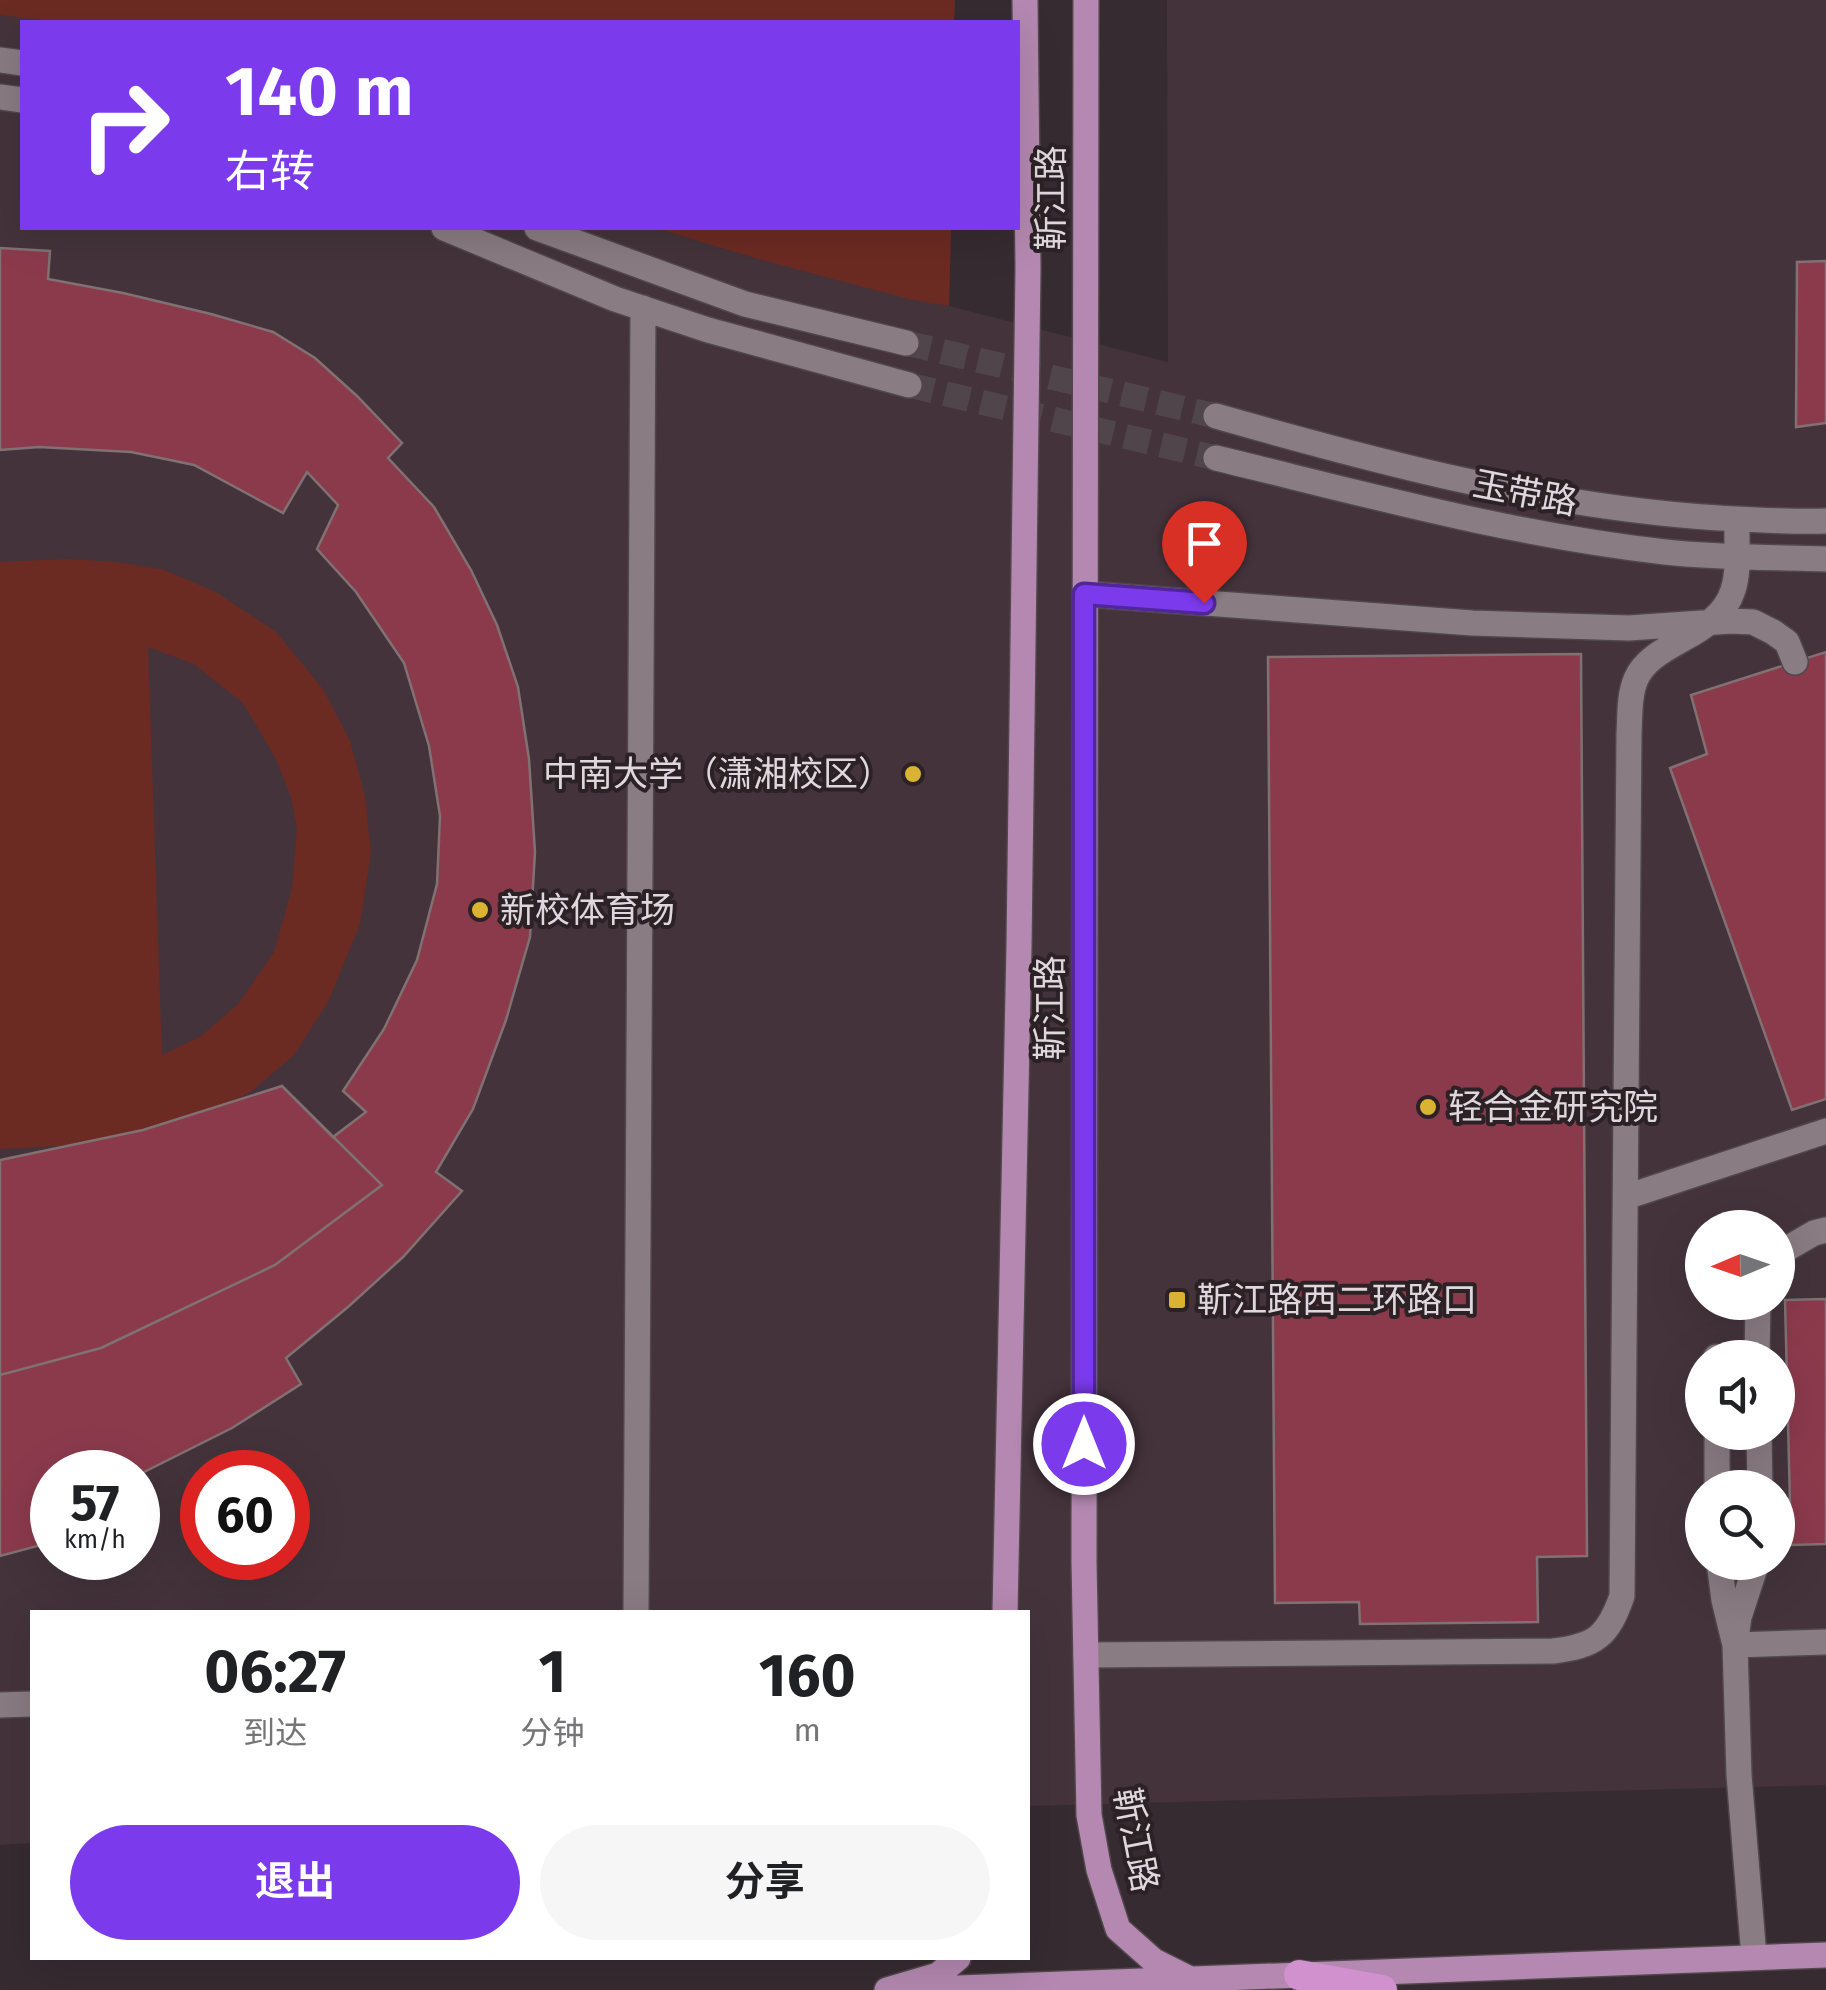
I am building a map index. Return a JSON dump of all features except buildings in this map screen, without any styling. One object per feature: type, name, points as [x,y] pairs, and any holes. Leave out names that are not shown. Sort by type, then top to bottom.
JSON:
[{"type":"highway","points":[[1299,1975],[1382,1990]]},
{"type":"main road","name":"靳江路","points":[[1005,1610],[1028,268],[1025,0]]},
{"type":"main road","name":"靳江路","points":[[1086,0],[1089,1815],[1099,1870],[1118,1929],[1154,1961],[1186,1978]]},
{"type":"main road","points":[[906,1990],[1826,1954]]},
{"type":"main road","points":[[887,1990],[938,1975],[956,1960]]},
{"type":"street","points":[[449,230],[615,299],[708,330],[908,385]]},
{"type":"street","points":[[542,230],[745,304],[906,343]]},
{"type":"street","points":[[636,1610],[644,308]]},
{"type":"street","points":[[1216,416],[1366,458],[1545,498],[1654,514],[1826,521]]},
{"type":"street","name":"玉带路","points":[[1216,458],[1558,536],[1736,566],[1826,558]]},
{"type":"street","points":[[1629,734],[1636,678],[1647,663],[1708,624],[1733,592],[1737,519]]},
{"type":"street","points":[[1084,594],[1472,623],[1629,628],[1753,622],[1773,632],[1791,652],[1745,601],[1736,566]]},
{"type":"street","points":[[1086,1655],[1553,1651],[1578,1648],[1596,1639],[1613,1621],[1622,1596],[1629,628]]},
{"type":"street","points":[[1626,1197],[1826,1132]]},
{"type":"street","points":[[1795,1245],[1826,1230]]},
{"type":"street","points":[[1721,1580],[1735,1645]]},
{"type":"street","points":[[1752,1580],[1735,1645],[1739,1775],[1754,1957]]},
{"type":"street","points":[[1735,1645],[1826,1642]]},
{"type":"street","points":[[0,1705],[30,1704]]},
{"type":"shaded area","name":"中南大学（潇湘校区）","points":[[0,0],[955,0],[954,20],[20,20],[20,230],[951,230],[949,306],[1168,362],[1167,0],[1826,0],[1826,1785],[1030,1806],[1030,1610],[30,1610],[30,1843],[0,1845]]},
{"type":"shaded area","points":[[0,0],[955,0],[954,20],[40,20],[0,15]]},
{"type":"shaded area","points":[[663,230],[951,230],[949,306],[909,299]]},
{"type":"shaded area","points":[[0,562],[117,562],[164,570],[216,592],[276,632],[323,689],[350,741],[365,796],[371,853],[360,924],[328,1002],[294,1055],[252,1091],[197,1122],[92,1144],[0,1149]],"holes":[[[148,647],[194,664],[243,703],[276,759],[291,797],[297,828],[292,889],[274,952],[239,1003],[201,1036],[162,1055]]]},
{"type":"tunnel","points":[[906,343],[1216,416]]},
{"type":"tunnel","points":[[909,385],[1216,458]]},
{"type":"place","name":"中南大学（潇湘校区）","points":[[913,774]]},
{"type":"place","name":"新校体育场","points":[[480,910]]},
{"type":"place","name":"轻合金研究院","points":[[1428,1107]]},
{"type":"place","name":"靳江路西二环路口","points":[[1177,1300]]},
{"type":"route","points":[[1084,1444],[1084,594],[1204,603]]}]
